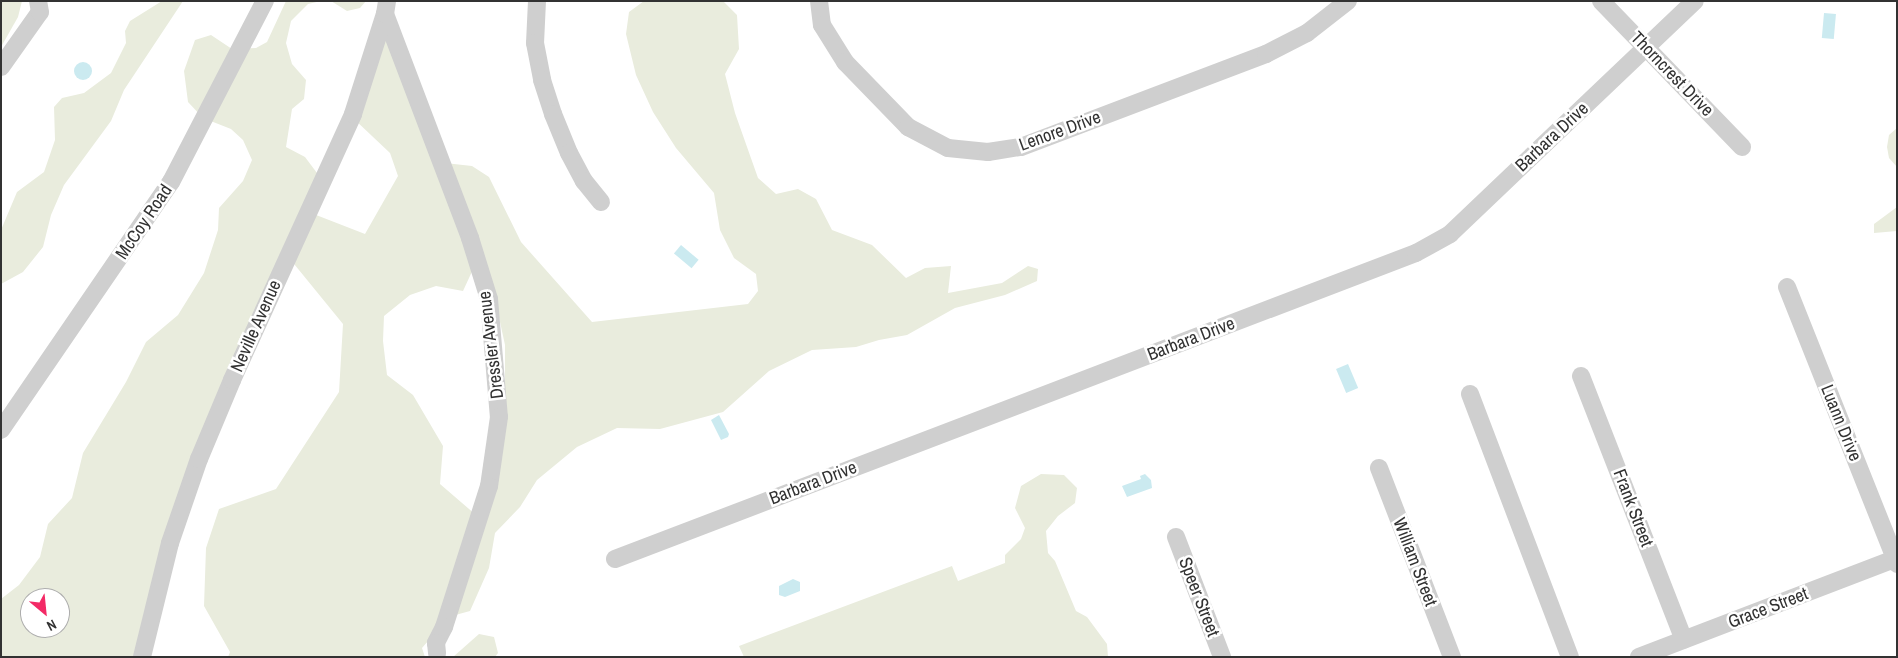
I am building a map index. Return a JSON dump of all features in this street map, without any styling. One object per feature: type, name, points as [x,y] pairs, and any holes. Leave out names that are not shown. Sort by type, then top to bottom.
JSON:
[{"type":"street","name":"McCoy Road","points":[[1,430],[171,182],[266,1]]},
{"type":"street","points":[[537,1],[535,43],[542,80],[568,153],[584,181],[601,202]]},
{"type":"street","name":"Lenore Drive","points":[[819,1],[822,25],[846,62],[908,127],[948,148],[988,152],[1021,147],[1266,54],[1307,33],[1348,1]]},
{"type":"street","name":"Thorncrest Drive","points":[[1601,1],[1742,147]]},
{"type":"street","name":"Barbara Drive","points":[[615,559],[1416,254],[1450,234],[1695,1]]},
{"type":"street","points":[[1,67],[42,5]]},
{"type":"street","name":"Dressler Avenue","points":[[386,8],[466,229],[489,299],[499,417],[489,486],[444,627],[436,643],[437,653]]},
{"type":"street","name":"Neville Avenue","points":[[142,657],[170,543],[199,459],[232,380],[353,114],[386,8]]},
{"type":"street","name":"Luann Drive","points":[[1787,287],[1896,561]]},
{"type":"street","name":"Frank Street","points":[[1581,376],[1682,646]]},
{"type":"street","points":[[1470,394],[1570,657]]},
{"type":"street","name":"William Street","points":[[1379,468],[1452,657]]},
{"type":"street","name":"Speer Street","points":[[1176,536],[1222,657]]},
{"type":"street","name":"Grace Street","points":[[1640,657],[1682,646],[1896,561]]},
{"type":"shaded area","points":[[1,1],[22,1],[18,17],[1,47]]},
{"type":"shaded area","points":[[162,1],[183,1],[124,90],[111,121],[64,185],[51,215],[43,247],[23,272],[1,284],[1,230],[17,192],[44,172],[55,140],[54,107],[62,98],[84,93],[111,73],[126,43],[125,31],[130,21]]},
{"type":"shaded area","points":[[286,1],[321,1],[308,4],[291,21],[286,43],[292,64],[306,80],[304,99],[292,109],[286,147],[305,157],[320,177],[228,380],[139,657],[1,657],[1,599],[19,585],[40,557],[48,524],[72,498],[83,453],[126,382],[146,342],[178,315],[204,273],[218,230],[219,208],[243,181],[252,160],[243,140],[231,129],[203,118],[188,102],[184,71],[195,40],[211,35],[232,49],[256,48],[267,42]]},
{"type":"shaded area","points":[[331,1],[366,1],[360,8],[347,11]]},
{"type":"shaded area","points":[[644,1],[723,1],[737,15],[739,49],[725,74],[735,113],[758,178],[776,194],[798,189],[816,199],[832,230],[872,245],[906,278],[925,268],[951,266],[948,293],[1002,283],[1028,266],[1038,269],[1037,281],[1005,295],[955,308],[907,335],[879,340],[856,347],[812,350],[769,371],[723,412],[660,429],[617,428],[577,447],[537,480],[520,507],[495,533],[489,568],[470,611],[448,617],[505,429],[505,345],[489,271],[445,163],[472,166],[489,177],[521,242],[592,322],[748,304],[758,291],[756,274],[734,258],[720,230],[714,193],[676,148],[653,112],[636,75],[626,34],[629,12]]},
{"type":"shaded area","points":[[386,26],[475,265],[463,291],[436,286],[410,295],[384,316],[383,341],[387,375],[413,395],[443,446],[440,484],[476,515],[441,626],[422,648],[425,657],[228,657],[230,652],[204,606],[206,548],[219,509],[276,489],[339,392],[343,324],[290,259],[311,213],[365,234],[398,176],[390,153],[354,119]]},
{"type":"shaded area","points":[[1897,128],[1897,167],[1889,158],[1887,147],[1889,135]]},
{"type":"shaded area","points":[[1897,207],[1897,231],[1874,233],[1874,224]]},
{"type":"shaded area","points":[[1041,474],[1064,475],[1077,488],[1075,503],[1058,516],[1046,531],[1048,553],[1055,561],[1076,611],[1087,617],[1107,644],[1108,657],[744,657],[739,646],[952,566],[958,581],[1005,563],[1005,555],[1021,539],[1025,528],[1015,508],[1021,486]]},
{"type":"shaded area","points":[[479,634],[494,637],[498,653],[495,657],[453,657]]},
{"type":"water","points":[[1824,13],[1836,14],[1834,39],[1822,38]]},
{"type":"water","points":[[83,62],[89,65],[92,71],[89,77],[83,80],[77,77],[74,71],[77,65]]},
{"type":"water","points":[[681,245],[699,260],[692,268],[674,253]]},
{"type":"water","points":[[1348,364],[1358,388],[1346,393],[1336,369]]},
{"type":"water","points":[[719,415],[729,434],[728,437],[721,440],[711,420]]},
{"type":"water","points":[[1145,474],[1151,480],[1152,488],[1127,497],[1122,486],[1141,479],[1140,476]]},
{"type":"water","points":[[793,579],[800,582],[800,591],[785,597],[779,595],[779,586]]}]
